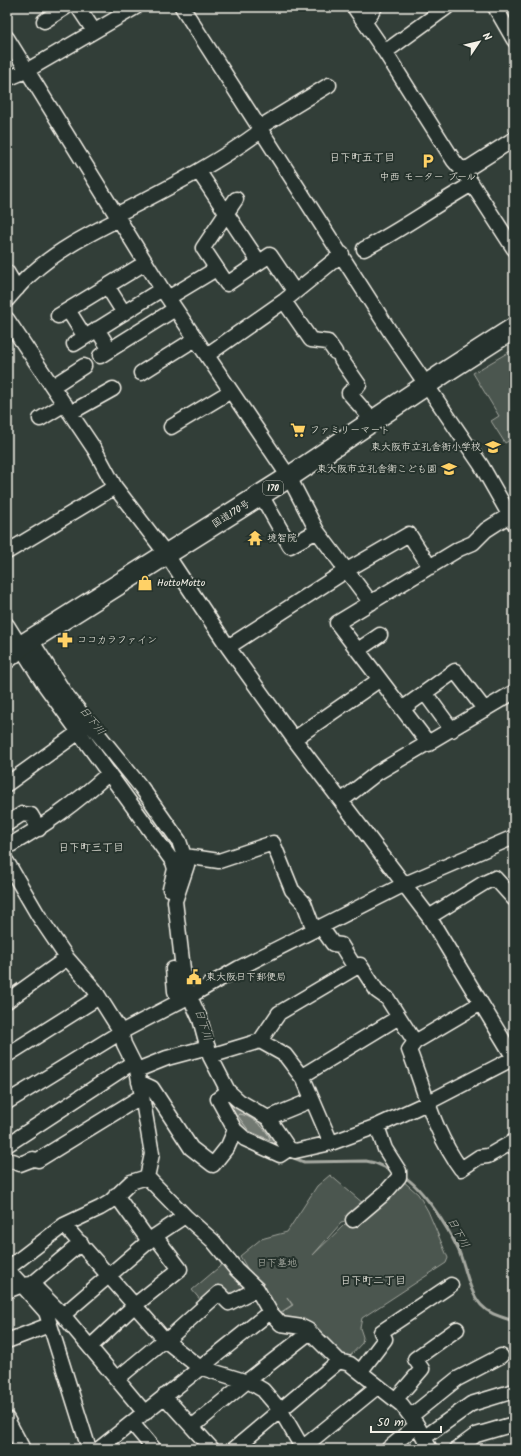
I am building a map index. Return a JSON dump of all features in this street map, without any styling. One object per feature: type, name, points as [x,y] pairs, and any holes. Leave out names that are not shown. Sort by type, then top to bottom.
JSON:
[{"type":"highway","name":"国道170号","points":[[22,646],[290,477],[426,385],[514,328]]},
{"type":"street","points":[[44,21],[66,7]]},
{"type":"street","points":[[78,7],[94,31]]},
{"type":"street","points":[[7,79],[26,71],[94,31],[116,12],[136,7]]},
{"type":"street","points":[[182,7],[342,254],[391,333],[481,465],[512,517],[486,530],[473,544],[459,549],[337,623],[429,744]]},
{"type":"street","points":[[354,7],[514,249]]},
{"type":"street","points":[[365,22],[375,7]]},
{"type":"street","points":[[385,52],[447,7]]},
{"type":"street","points":[[494,7],[510,23],[514,40]]},
{"type":"street","points":[[7,38],[168,299],[290,477],[317,530],[370,603]]},
{"type":"street","points":[[7,300],[29,275],[53,256],[242,144],[261,128],[329,84]]},
{"type":"street","points":[[462,169],[470,167],[514,138]]},
{"type":"street","points":[[201,175],[259,262]]},
{"type":"street","points":[[364,249],[385,238],[439,203],[472,184]]},
{"type":"street","points":[[236,199],[203,248],[227,284],[270,255],[295,292]]},
{"type":"street","points":[[206,355],[284,302],[327,268],[342,254]]},
{"type":"street","points":[[145,263],[63,313],[79,341],[124,313],[168,299]]},
{"type":"street","points":[[97,329],[105,353],[168,299],[216,268]]},
{"type":"street","points":[[7,272],[17,289]]},
{"type":"street","points":[[107,286],[124,313]]},
{"type":"street","points":[[284,302],[312,340],[328,342],[359,385],[349,393],[373,421]]},
{"type":"street","points":[[7,319],[95,450],[115,487],[167,555],[228,647],[294,739],[429,917],[514,1058],[427,1103],[377,1126],[331,1143],[295,1151],[285,1151],[280,1155],[245,1139],[235,1130],[218,1099],[225,1094]]},
{"type":"street","points":[[141,373],[196,339]]},
{"type":"street","points":[[53,386],[84,366]]},
{"type":"street","points":[[40,419],[113,389]]},
{"type":"street","points":[[171,427],[231,391]]},
{"type":"street","points":[[7,552],[115,487]]},
{"type":"street","points":[[261,495],[290,546],[317,530]]},
{"type":"street","points":[[228,647],[347,570],[409,534],[430,567]]},
{"type":"street","points":[[7,625],[22,646],[44,684],[79,732],[142,787],[179,841],[179,859],[186,865],[175,902],[185,986],[184,999],[200,1019],[205,1050],[225,1094],[268,1118],[285,1151]]},
{"type":"street","points":[[358,650],[380,635]]},
{"type":"street","points":[[22,646],[64,692],[104,753]]},
{"type":"street","points":[[402,709],[455,671],[486,710]]},
{"type":"street","points":[[294,739],[379,680]]},
{"type":"street","points":[[342,801],[377,773],[429,744],[514,692]]},
{"type":"street","points":[[425,693],[452,730]]},
{"type":"street","points":[[7,784],[79,732]]},
{"type":"street","points":[[7,847],[39,829],[76,803],[104,753]]},
{"type":"street","points":[[7,824],[22,814],[31,815],[39,829]]},
{"type":"street","points":[[7,1102],[121,1032],[239,968],[405,884],[514,837]]},
{"type":"street","points":[[179,859],[219,861],[273,842],[292,890],[304,903],[318,929],[333,944],[341,946],[354,966],[360,965]]},
{"type":"street","points":[[7,862],[38,915],[67,958],[99,997],[121,1032],[124,1044],[138,1078],[152,1154],[147,1177]]},
{"type":"street","points":[[429,917],[484,883],[495,878],[514,899]]},
{"type":"street","points":[[7,1001],[67,958]]},
{"type":"street","points":[[360,965],[377,991],[387,998],[415,1042]]},
{"type":"street","points":[[260,1041],[279,1013],[360,965]]},
{"type":"street","points":[[7,1055],[99,997]]},
{"type":"street","points":[[481,1003],[415,1042],[409,1050],[427,1103],[445,1144],[461,1169],[479,1157],[488,1156],[514,1141]]},
{"type":"street","points":[[302,1076],[398,1017]]},
{"type":"street","points":[[138,1078],[7,1144],[10,1165],[20,1164],[33,1159],[38,1160],[138,1078],[167,1058],[260,1041],[285,1055],[302,1076],[331,1143]]},
{"type":"street","points":[[138,1078],[152,1088],[191,1148],[213,1165],[228,1146],[235,1130]]},
{"type":"street","points":[[268,1118],[312,1100]]},
{"type":"street","points":[[353,1220],[386,1192],[399,1174],[386,1149],[377,1126]]},
{"type":"street","points":[[145,1413],[63,1315],[7,1269],[64,1225],[100,1208],[131,1182],[147,1177]]},
{"type":"street","points":[[147,1177],[185,1216],[208,1235],[236,1269],[257,1289],[270,1312],[281,1324],[302,1327],[310,1332],[339,1361],[350,1364],[377,1387],[396,1399],[414,1420],[428,1443],[471,1404],[514,1391]]},
{"type":"street","points":[[90,1347],[135,1305],[180,1269],[152,1239],[116,1195]]},
{"type":"street","points":[[63,1315],[152,1239],[185,1216]]},
{"type":"street","points":[[64,1225],[166,1340],[199,1367],[246,1382],[263,1390],[281,1412],[302,1449],[377,1387]]},
{"type":"street","points":[[7,1291],[27,1284],[81,1243]]},
{"type":"street","points":[[27,1284],[46,1312],[49,1325],[97,1449],[145,1413],[199,1367],[270,1312]]},
{"type":"street","points":[[360,1372],[385,1339],[381,1332],[451,1285]]},
{"type":"street","points":[[117,1379],[166,1340],[219,1293],[229,1303],[257,1289]]},
{"type":"street","points":[[7,1341],[49,1325]]},
{"type":"street","points":[[396,1399],[422,1369],[415,1359],[457,1329]]},
{"type":"street","points":[[192,1427],[310,1332]]},
{"type":"street","points":[[388,1449],[414,1420],[457,1379],[501,1356]]},
{"type":"street","points":[[234,1449],[281,1412],[339,1361]]},
{"type":"street","points":[[164,1396],[212,1449]]},
{"type":"street","points":[[7,1419],[23,1449]]},
{"type":"street","points":[[132,1423],[154,1449]]},
{"type":"street","points":[[457,1449],[476,1435],[514,1424]]},
{"type":"green space","points":[[514,349],[514,438],[505,443],[491,421],[499,416],[473,373]]},
{"type":"green space","name":"日下墓地","points":[[330,1175],[364,1204],[350,1221],[341,1223],[313,1255],[345,1224],[354,1226],[402,1180],[418,1194],[428,1211],[448,1258],[446,1263],[362,1318],[360,1328],[363,1337],[362,1343],[350,1356],[350,1360],[278,1315],[293,1305],[287,1297],[292,1305],[278,1314],[244,1271],[247,1268],[240,1256],[261,1239],[287,1232],[317,1186]]},
{"type":"green space","points":[[225,1262],[251,1287],[230,1299],[202,1302],[192,1290]]},
{"type":"water","points":[[227,1103],[252,1115],[267,1126],[277,1140],[279,1149],[246,1134],[228,1109]]},
{"type":"waterway","name":"日下川","points":[[7,615],[11,622]]},
{"type":"waterway","name":"日下川","points":[[187,1008],[195,1026],[200,1046]]},
{"type":"waterway","name":"日下川","points":[[289,1156],[304,1162],[366,1161],[375,1163],[393,1171]]},
{"type":"waterway","name":"日下川","points":[[403,1176],[411,1182],[427,1199],[448,1230],[461,1256],[473,1292],[481,1305],[492,1313],[514,1321]]},
{"type":"place","name":"中西 モーター プール","points":[[428,161]]},
{"type":"place","name":"ファミリーマート","points":[[298,430]]},
{"type":"place","name":"東大阪市立孔舎衙小学校","points":[[493,447]]},
{"type":"place","name":"東大阪市立孔舎衛こども園","points":[[449,469]]},
{"type":"place","name":"境智院","points":[[255,538]]},
{"type":"place","name":"HottoMotto","points":[[145,583]]},
{"type":"place","name":"ココカラファイン","points":[[65,640]]},
{"type":"place","name":"東大阪日下郵便局","points":[[194,977]]},
{"type":"district","name":"日下町五丁目","points":[[362,158]]},
{"type":"district","name":"日下町三丁目","points":[[91,848]]},
{"type":"district","name":"日下町二丁目","points":[[373,1281]]}]
